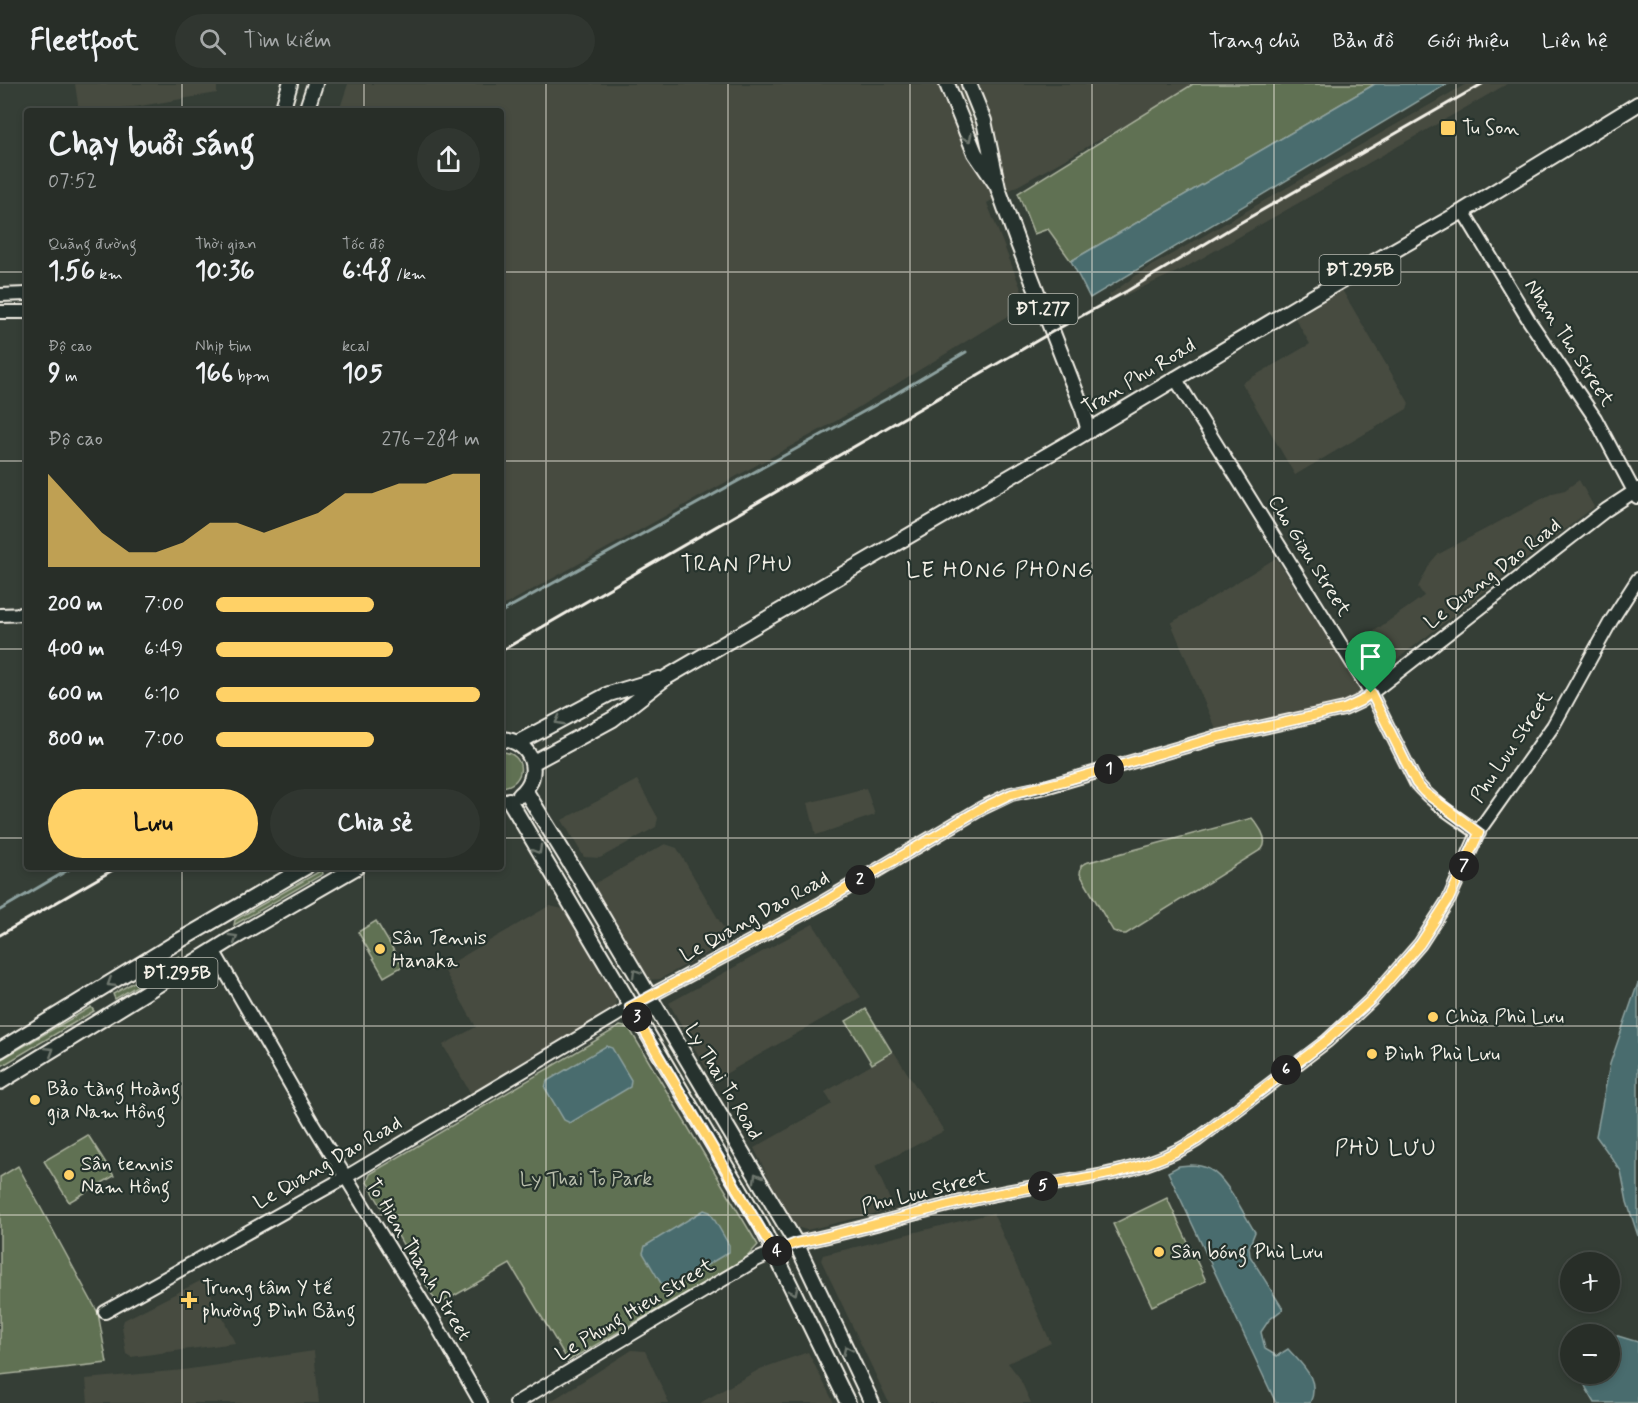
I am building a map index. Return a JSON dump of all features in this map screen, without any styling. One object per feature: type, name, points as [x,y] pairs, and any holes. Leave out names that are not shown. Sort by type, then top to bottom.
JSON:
[{"type":"main road","points":[[283,108],[290,84]]},
{"type":"main road","points":[[307,108],[315,84]]},
{"type":"main road","name":"ĐT.277","points":[[947,84],[975,153],[998,188]]},
{"type":"main road","name":"ĐT.277","points":[[969,84],[984,121],[998,188],[1089,430]]},
{"type":"main road","name":"Tran Phu Road","points":[[532,763],[613,719],[667,677],[1463,211],[1634,107]]},
{"type":"main road","name":"Nhan Tho Street","points":[[1463,211],[1530,322],[1595,418],[1637,493]]},
{"type":"main road","points":[[0,295],[24,294]]},
{"type":"main road","points":[[0,312],[24,312]]},
{"type":"main road","name":"Cho Giau Street","points":[[1175,378],[1371,693],[1416,783],[1424,792],[1479,833]]},
{"type":"main road","name":"Le Quang Dao Road","points":[[650,996],[822,903],[982,808],[1011,794],[1053,785],[1214,738],[1344,709],[1361,701],[1606,510],[1637,493]]},
{"type":"main road","name":"Phu Luu Street","points":[[796,1243],[992,1194],[1101,1176],[1160,1159],[1181,1150],[1214,1127],[1326,1041],[1372,999],[1420,944],[1449,899],[1479,833],[1553,726],[1611,621],[1638,579]]},
{"type":"main road","points":[[0,615],[24,614]]},
{"type":"main road","name":"Tran Phu Road","points":[[517,743],[622,689],[667,677]]},
{"type":"main road","points":[[622,689],[630,705]]},
{"type":"main road","points":[[601,699],[613,719]]},
{"type":"main road","points":[[504,740],[517,743],[527,752],[532,763],[532,776],[525,790],[505,800]]},
{"type":"main road","name":"Ly Thai To Road","points":[[525,790],[796,1243],[872,1403]]},
{"type":"main road","name":"Ly Thai To Road","points":[[505,800],[699,1122],[774,1252],[848,1403]]},
{"type":"main road","name":"ĐT.295B","points":[[0,1050],[200,928],[301,870]]},
{"type":"main road","name":"ĐT.295B","points":[[0,1082],[337,872]]},
{"type":"main road","points":[[200,928],[213,950]]},
{"type":"main road","name":"To Hien Thanh Street","points":[[213,950],[481,1403]]},
{"type":"main road","points":[[630,1007],[650,996]]},
{"type":"main road","name":"Le Quang Dao Road","points":[[105,1312],[346,1177],[630,1007]]},
{"type":"main road","points":[[699,1122],[718,1112]]},
{"type":"main road","points":[[774,1252],[796,1243]]},
{"type":"main road","name":"Le Phung Hieu Street","points":[[516,1403],[756,1260],[774,1252]]},
{"type":"shaded area","points":[[75,84],[217,84],[217,93],[129,108],[79,108]]},
{"type":"shaded area","points":[[348,84],[1199,84],[987,203],[1027,304],[836,421],[504,605],[504,108],[340,108]]},
{"type":"shaded area","points":[[1466,84],[1507,84],[1181,270],[1112,301],[1109,295],[1141,272]]},
{"type":"shaded area","points":[[1342,290],[1409,403],[1407,409],[1295,475],[1242,383],[1310,344],[1295,318]]},
{"type":"shaded area","points":[[1579,480],[1594,507],[1369,681],[1349,649],[1424,596],[1418,587],[1437,555],[1553,493],[1565,490]]},
{"type":"shaded area","points":[[1276,558],[1364,691],[1327,709],[1217,732],[1171,623]]},
{"type":"shaded area","points":[[637,780],[658,818],[656,827],[600,858],[584,857],[562,820]]},
{"type":"shaded area","points":[[866,788],[875,815],[816,835],[808,803]]},
{"type":"shaded area","points":[[665,844],[677,848],[724,929],[724,944],[660,979],[645,980],[593,892],[594,884]]},
{"type":"shaded area","points":[[549,906],[568,910],[613,988],[617,1006],[471,1094],[443,1045],[476,1027],[443,968]]},
{"type":"shaded area","points":[[813,924],[861,997],[713,1081],[669,1003]]},
{"type":"shaded area","points":[[894,1052],[944,1131],[875,1166],[894,1209],[807,1230],[792,1226],[754,1148],[832,1104],[825,1092]]},
{"type":"shaded area","points":[[993,1213],[1051,1343],[1008,1363],[1019,1377],[1031,1403],[889,1403],[821,1260],[823,1255]]},
{"type":"shaded area","name":"Trung tâm Y tế phường Đình Bảng","points":[[204,1279],[235,1343],[131,1357],[126,1354],[122,1326],[124,1320]]},
{"type":"shaded area","points":[[632,1350],[645,1351],[669,1403],[548,1403]]},
{"type":"shaded area","points":[[314,1351],[319,1403],[88,1403],[86,1379],[183,1370]]},
{"type":"shaded area","points":[[808,1352],[834,1403],[700,1403],[760,1369]]},
{"type":"green space","points":[[1193,84],[1375,84],[1071,261],[1048,229],[1034,234],[1018,193]]},
{"type":"green space","points":[[504,752],[516,757],[519,763],[519,775],[510,785],[504,786]]},
{"type":"green space","points":[[1252,818],[1264,837],[1262,849],[1126,934],[1113,931],[1080,874],[1081,866],[1085,863]]},
{"type":"green space","points":[[322,870],[323,874],[234,925],[235,920]]},
{"type":"green space","name":"Sân Tennis Hanaka","points":[[376,921],[403,966],[384,977],[358,932]]},
{"type":"green space","points":[[179,956],[181,958],[179,961],[115,999],[113,994]]},
{"type":"green space","points":[[91,1007],[94,1011],[0,1067],[0,1060]]},
{"type":"green space","points":[[866,1009],[892,1052],[872,1064],[846,1021]]},
{"type":"green space","name":"Ly Thai To Park","points":[[620,1026],[629,1028],[758,1245],[745,1259],[568,1361],[510,1264],[438,1305],[367,1182],[370,1174]]},
{"type":"green space","points":[[88,1135],[114,1176],[69,1202],[44,1161]]},
{"type":"green space","points":[[18,1166],[98,1313],[107,1363],[0,1375],[0,1177]]},
{"type":"green space","name":"Sân bóng Phù Lưu","points":[[1167,1198],[1206,1281],[1152,1306],[1113,1224]]},
{"type":"water","points":[[1375,84],[1447,84],[1090,298],[1071,261]]},
{"type":"water","points":[[1638,983],[1638,1236],[1627,1202],[1621,1171],[1596,1136],[1610,1064]]},
{"type":"water","points":[[606,1046],[612,1048],[631,1080],[630,1087],[570,1123],[564,1120],[545,1088],[547,1081]]},
{"type":"water","points":[[1190,1165],[1209,1169],[1222,1180],[1255,1232],[1249,1247],[1250,1256],[1283,1309],[1269,1320],[1261,1332],[1265,1349],[1277,1356],[1288,1349],[1304,1367],[1312,1380],[1313,1394],[1310,1403],[1276,1403],[1168,1172],[1179,1166]]},
{"type":"water","points":[[704,1210],[710,1212],[729,1245],[729,1252],[669,1288],[662,1285],[643,1253],[645,1246]]},
{"type":"water","points":[[1620,1337],[1638,1342],[1638,1403],[1595,1403],[1585,1384],[1620,1384]]},
{"type":"waterway","points":[[504,610],[890,397],[966,352]]},
{"type":"waterway","points":[[0,910],[68,870]]},
{"type":"railway","points":[[504,649],[1482,84]]},
{"type":"railway","points":[[0,935],[113,870]]},
{"type":"place","name":"Tu Son","points":[[1448,128]]},
{"type":"place","name":"Sân Tennis Hanaka","points":[[380,949]]},
{"type":"place","name":"Chùa Phù Lưu","points":[[1433,1017]]},
{"type":"place","name":"Đình Phù Lưu","points":[[1372,1054]]},
{"type":"place","name":"Bảo tàng Hoàng gia Nam Hồng","points":[[35,1100]]},
{"type":"place","name":"Sân tennis Nam Hồng","points":[[69,1175]]},
{"type":"place","name":"Sân bóng Phù Lưu","points":[[1159,1252]]},
{"type":"place","name":"Trung tâm Y tế phường Đình Bảng","points":[[189,1300]]},
{"type":"district","name":"TRAN PHU","points":[[737,565]]},
{"type":"district","name":"LE HONG PHONG","points":[[1000,571]]},
{"type":"district","name":"PHÙ LƯU","points":[[1386,1149]]},
{"type":"route","points":[[1371,693],[1416,783],[1424,792],[1479,833],[1449,899],[1420,944],[1354,1016],[1326,1041],[1197,1140],[1160,1159],[1092,1178],[992,1194],[796,1243],[774,1252],[630,1007],[822,903],[982,808],[1011,794],[1045,787],[1214,738],[1344,709],[1371,693]]}]
